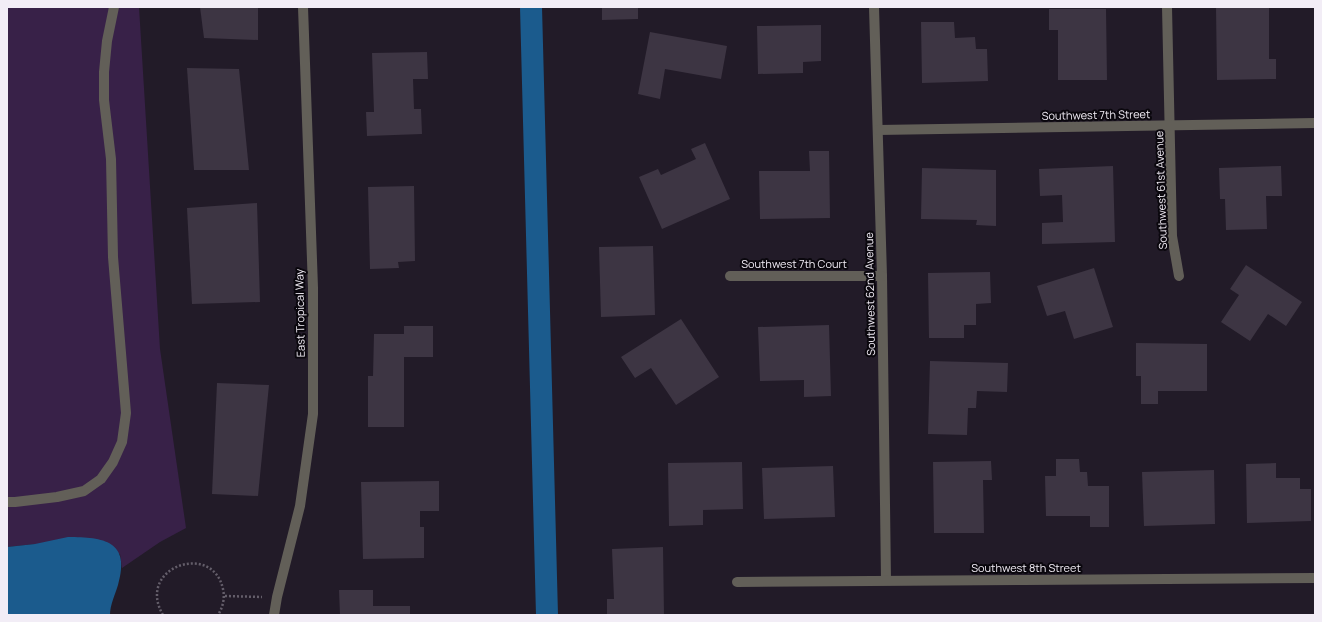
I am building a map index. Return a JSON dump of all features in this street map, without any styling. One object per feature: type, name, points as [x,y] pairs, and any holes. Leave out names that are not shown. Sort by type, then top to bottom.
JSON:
[{"type":"street","points":[[7,502],[56,497],[84,491],[101,479],[113,462],[122,442],[126,413],[113,257],[111,159],[104,100],[104,72],[107,41],[114,7]]},
{"type":"street","name":"East Tropical Way","points":[[274,615],[277,597],[300,506],[313,414],[313,288],[302,7]]},
{"type":"street","name":"Southwest 62nd Avenue","points":[[874,7],[882,276],[886,580]]},
{"type":"street","name":"Southwest 61st Avenue","points":[[1167,7],[1172,236],[1179,276]]},
{"type":"street","name":"Southwest 7th Street","points":[[878,130],[1315,123]]},
{"type":"street","name":"Southwest 7th Court","points":[[730,276],[882,276]]},
{"type":"street","name":"Southwest 8th Street","points":[[737,582],[1315,578]]},
{"type":"path","points":[[163,615],[159,608],[157,595],[160,582],[168,572],[179,565],[192,563],[205,566],[215,573],[222,585],[225,596],[218,615]]},
{"type":"path","points":[[225,596],[277,597]]},
{"type":"shaded area","points":[[7,7],[139,7],[160,349],[186,528],[160,542],[122,568],[120,554],[35,544],[7,547]]},
{"type":"water","points":[[68,537],[93,538],[111,544],[117,550],[121,559],[121,570],[110,615],[7,615],[7,547],[35,544]]},
{"type":"building","points":[[200,7],[258,7],[258,40],[204,38]]},
{"type":"building","points":[[602,7],[638,7],[638,19],[602,20]]},
{"type":"building","points":[[1216,7],[1269,7],[1269,59],[1276,59],[1276,79],[1217,80]]},
{"type":"building","points":[[1049,9],[1106,9],[1107,80],[1058,80],[1058,30],[1049,30]]},
{"type":"building","points":[[921,22],[954,22],[955,38],[975,37],[976,49],[987,49],[988,81],[922,83]]},
{"type":"building","points":[[821,25],[821,61],[803,62],[803,73],[758,74],[757,26]]},
{"type":"building","points":[[650,32],[727,46],[721,79],[665,69],[660,99],[638,94]]},
{"type":"building","points":[[427,52],[428,79],[413,79],[414,109],[421,109],[422,134],[367,136],[366,112],[374,112],[372,53]]},
{"type":"building","points":[[187,68],[239,69],[249,170],[194,170]]},
{"type":"building","points":[[705,143],[730,199],[662,229],[639,177],[658,169],[661,175],[696,159],[691,149]]},
{"type":"building","points":[[809,151],[829,151],[830,218],[760,219],[759,171],[810,171]]},
{"type":"building","points":[[1113,166],[1115,242],[1042,244],[1042,223],[1063,222],[1062,195],[1040,196],[1039,169]]},
{"type":"building","points":[[1281,166],[1282,196],[1266,196],[1267,229],[1226,230],[1225,199],[1220,199],[1219,168]]},
{"type":"building","points":[[922,168],[996,170],[996,226],[976,225],[977,220],[921,219]]},
{"type":"building","points":[[414,186],[415,261],[398,262],[399,268],[370,269],[368,187]]},
{"type":"building","points":[[257,203],[260,302],[192,304],[187,208]]},
{"type":"building","points":[[653,246],[655,315],[601,317],[599,247]]},
{"type":"building","points":[[1246,265],[1302,302],[1286,326],[1268,314],[1250,341],[1221,322],[1239,295],[1230,289]]},
{"type":"building","points":[[1094,268],[1113,327],[1074,339],[1065,311],[1047,316],[1037,286]]},
{"type":"building","points":[[990,272],[991,303],[976,304],[976,325],[964,325],[964,338],[929,338],[928,273]]},
{"type":"building","points":[[681,319],[719,377],[676,405],[651,368],[635,378],[621,357]]},
{"type":"building","points":[[829,325],[831,396],[804,397],[804,380],[760,381],[758,327]]},
{"type":"building","points":[[404,326],[433,326],[433,357],[404,357],[404,427],[368,427],[368,376],[373,376],[374,334],[404,334]]},
{"type":"building","points":[[1136,343],[1207,344],[1207,391],[1158,391],[1158,404],[1141,404],[1141,376],[1136,376]]},
{"type":"building","points":[[930,361],[1008,363],[1007,392],[977,391],[976,408],[968,408],[967,435],[928,434]]},
{"type":"building","points":[[217,383],[269,385],[258,496],[212,494]]},
{"type":"building","points":[[1056,459],[1079,459],[1080,472],[1087,472],[1088,486],[1109,486],[1109,527],[1090,527],[1090,516],[1046,516],[1045,476],[1056,476]]},
{"type":"building","points":[[991,461],[992,480],[983,480],[984,533],[934,533],[933,462]]},
{"type":"building","points":[[742,462],[743,509],[703,510],[703,525],[669,526],[668,463]]},
{"type":"building","points":[[1276,463],[1276,478],[1300,478],[1300,489],[1311,489],[1311,521],[1247,523],[1246,464]]},
{"type":"building","points":[[833,466],[835,517],[764,519],[762,468]]},
{"type":"building","points":[[1214,470],[1215,524],[1144,526],[1142,472]]},
{"type":"building","points":[[439,481],[439,511],[420,511],[420,527],[424,527],[424,558],[363,559],[361,482]]},
{"type":"building","points":[[663,547],[664,615],[607,615],[607,599],[614,599],[612,549]]},
{"type":"building","points":[[339,590],[373,590],[373,606],[410,606],[410,615],[340,615]]},
{"type":"waterway","points":[[531,7],[547,615]]}]
